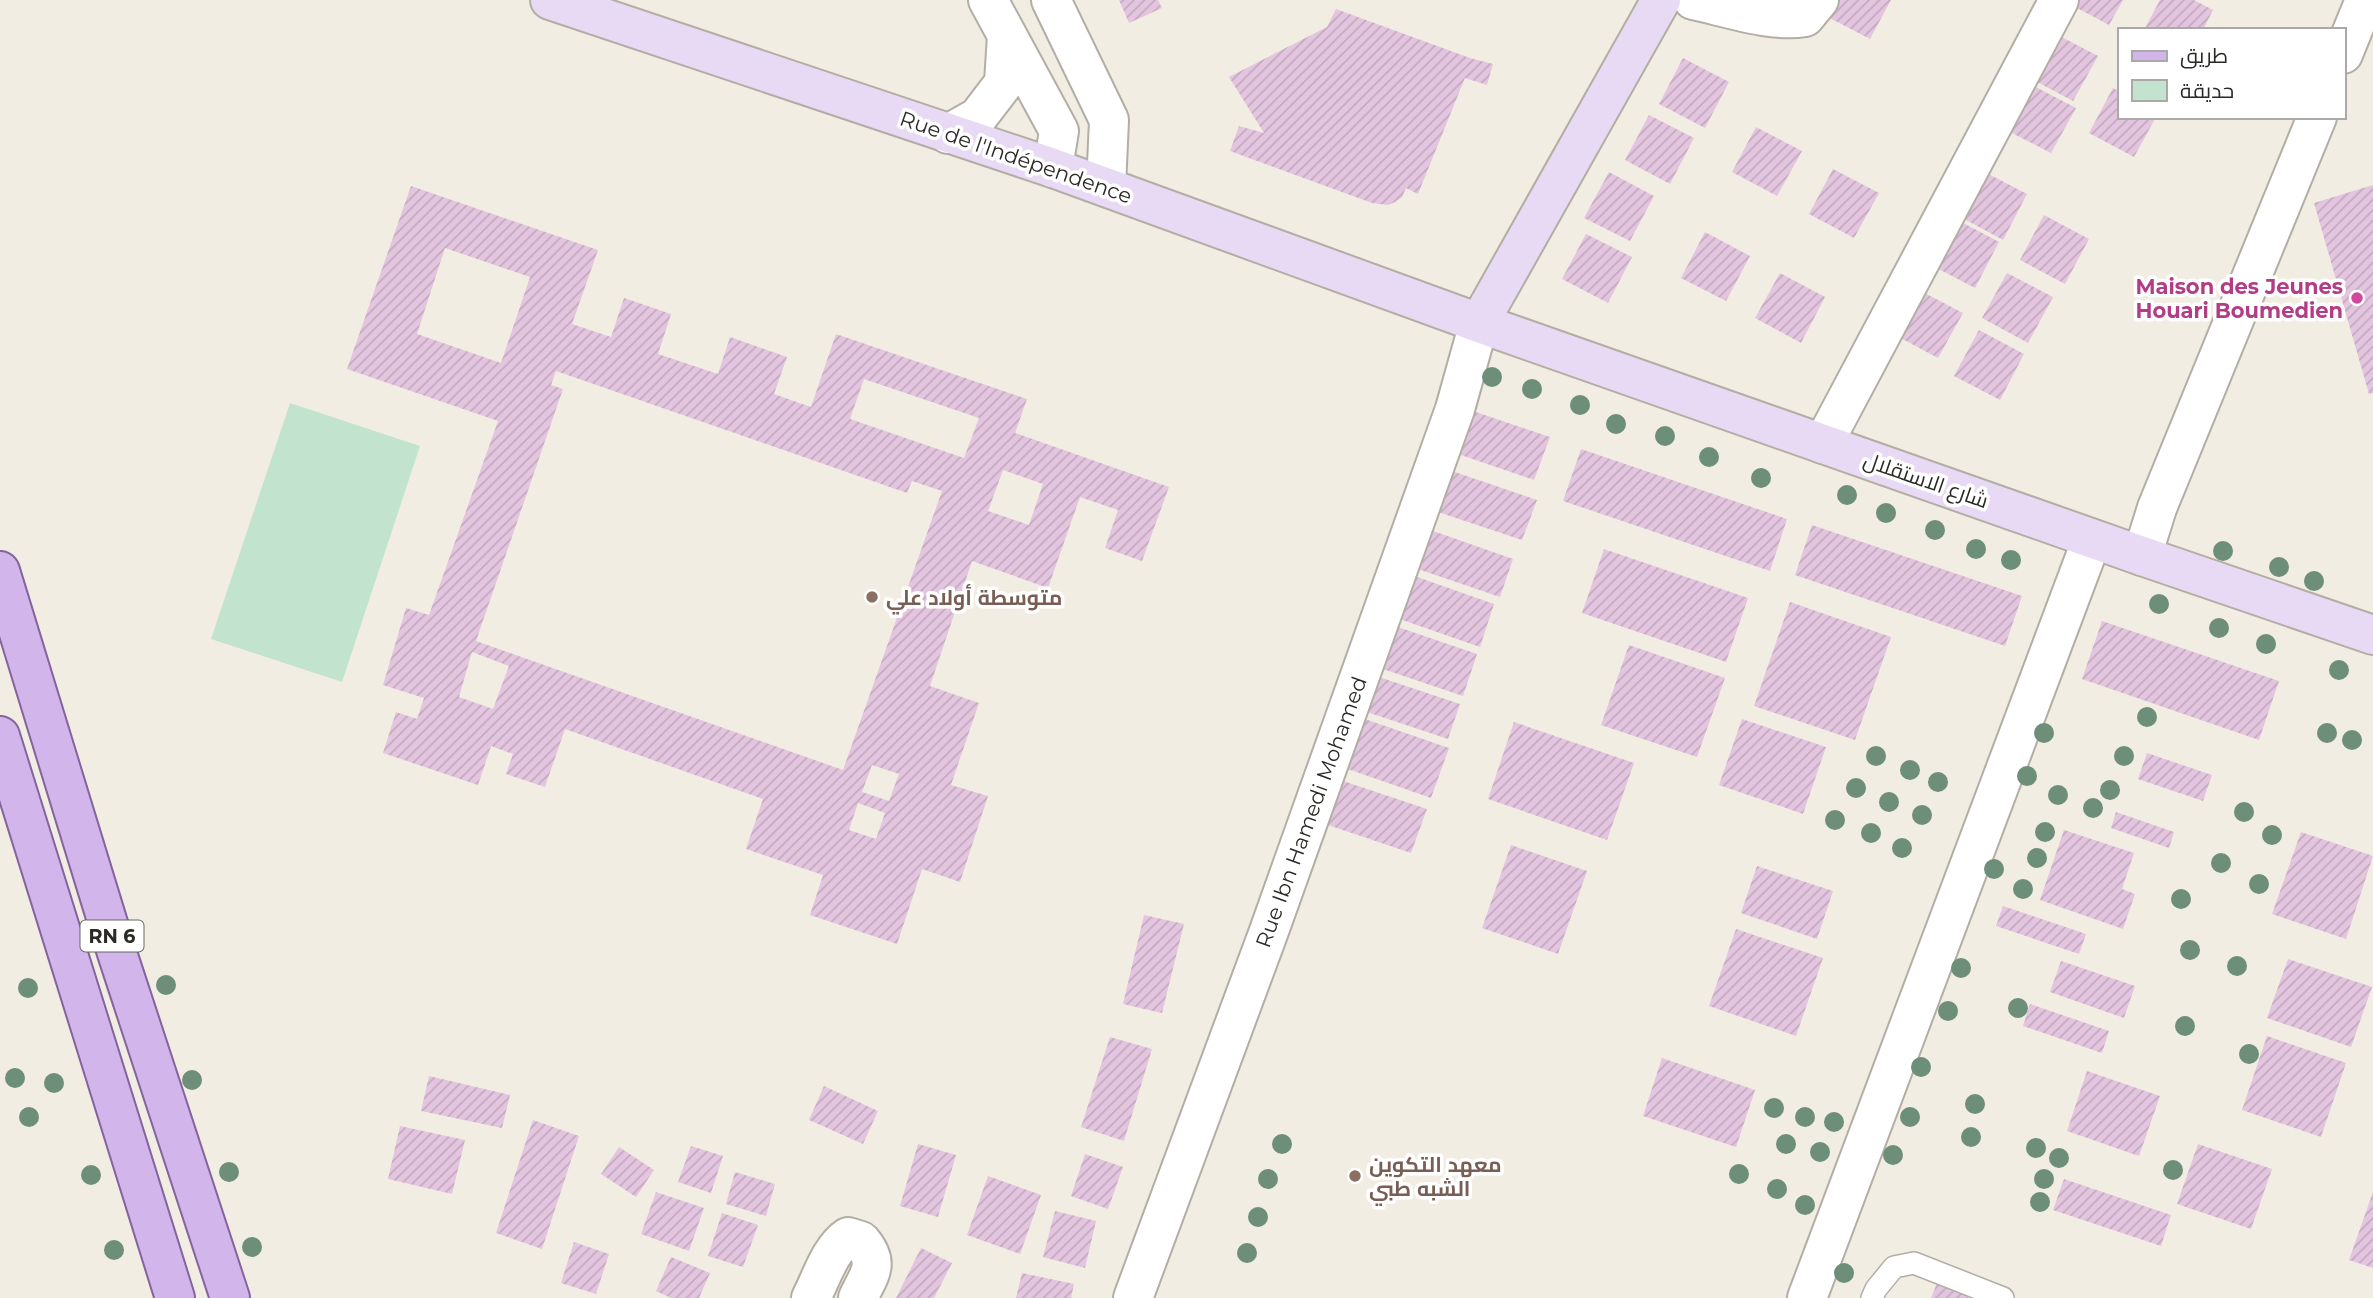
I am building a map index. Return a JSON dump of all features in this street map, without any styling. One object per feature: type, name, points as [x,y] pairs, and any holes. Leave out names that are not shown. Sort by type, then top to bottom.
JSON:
[{"type":"main road","name":"RN 6","points":[[0,571],[117,953],[230,1298]]},
{"type":"main road","name":"RN 6","points":[[0,736],[175,1298]]},
{"type":"street","name":"Rue de l'Indépendence","points":[[550,0],[1053,168],[1479,323]]},
{"type":"street","points":[[988,0],[1059,131],[1053,168]]},
{"type":"street","points":[[1051,0],[1109,120],[1106,187]]},
{"type":"street","points":[[1479,323],[1661,0]]},
{"type":"street","points":[[1693,0],[1777,18],[1795,19],[1805,17],[1819,0]]},
{"type":"street","points":[[1824,444],[2059,0]]},
{"type":"street","points":[[2345,49],[2365,0]]},
{"type":"street","points":[[948,134],[978,117],[1004,83],[1007,35]]},
{"type":"street","points":[[2141,556],[2157,508],[2316,119]]},
{"type":"street","name":"شارع الاستقلال","points":[[1479,323],[2373,635]]},
{"type":"street","name":"Rue Ibn Hamedi Mohamed","points":[[1133,1298],[1269,931],[1455,409],[1479,323]]},
{"type":"street","points":[[1807,1298],[2092,539]]},
{"type":"street","points":[[811,1298],[834,1253],[848,1237],[861,1241],[873,1258],[873,1265],[858,1298]]},
{"type":"lane","points":[[1872,1298],[1894,1267],[1914,1263],[2004,1298]]},
{"type":"green space","points":[[290,403],[420,446],[342,682],[211,639]]},
{"type":"building","points":[[1119,0],[1158,0],[1162,8],[1129,23]]},
{"type":"building","points":[[1832,0],[1891,0],[1870,39],[1824,15]]},
{"type":"building","points":[[2062,0],[2123,0],[2109,25]]},
{"type":"building","points":[[2160,0],[2194,0],[2213,10],[2204,28],[2145,28]]},
{"type":"building","points":[[1336,9],[1493,64],[1487,85],[1465,78],[1418,194],[1406,188],[1402,197],[1388,205],[1372,203],[1230,151],[1239,126],[1264,133],[1229,77],[1327,27]]},
{"type":"building","points":[[2052,32],[2098,56],[2073,101],[2028,77]]},
{"type":"building","points":[[1683,58],[1729,82],[1705,128],[1659,104]]},
{"type":"building","points":[[2030,84],[2076,108],[2051,153],[2006,130]]},
{"type":"building","points":[[2113,88],[2118,90],[2118,119],[2155,119],[2134,157],[2089,133]]},
{"type":"building","points":[[1649,115],[1694,138],[1670,184],[1625,160]]},
{"type":"building","points":[[1756,127],[1802,151],[1777,196],[1732,172]]},
{"type":"building","points":[[1833,169],[1879,193],[1854,238],[1809,214]]},
{"type":"building","points":[[1981,170],[2027,194],[2003,240],[1957,215]]},
{"type":"building","points":[[1609,172],[1654,196],[1630,241],[1584,218]]},
{"type":"building","name":"Maison des Jeunes Houari Boumedien","points":[[2373,185],[2373,393],[2369,394],[2314,203]]},
{"type":"building","points":[[411,186],[598,250],[572,324],[611,337],[624,298],[671,314],[658,354],[718,374],[730,337],[787,357],[774,394],[811,407],[836,334],[1027,399],[1015,433],[1169,487],[1142,561],[1105,548],[1118,510],[1080,497],[1048,588],[972,561],[930,686],[979,703],[951,785],[988,796],[960,882],[922,869],[897,944],[810,915],[823,875],[746,849],[763,799],[565,729],[545,787],[506,774],[513,754],[491,746],[478,785],[383,753],[396,712],[417,719],[424,698],[383,685],[406,608],[429,615],[498,421],[347,369]],"holes":[[[445,248],[530,277],[501,363],[417,334]],[[556,371],[907,493],[912,481],[942,491],[843,770],[476,641],[563,389],[551,385]],[[864,379],[979,418],[964,458],[850,419]],[[1003,470],[1043,484],[1029,525],[988,511]],[[472,652],[509,666],[493,709],[459,697]],[[872,765],[899,774],[889,801],[862,792]],[[858,803],[885,813],[876,839],[849,830]]]},
{"type":"building","points":[[2044,215],[2089,239],[2065,284],[2020,260]]},
{"type":"building","points":[[1954,218],[1999,242],[1975,288],[1929,264]]},
{"type":"building","points":[[1705,232],[1750,256],[1726,301],[1681,278]]},
{"type":"building","points":[[1586,234],[1632,257],[1608,303],[1562,279]]},
{"type":"building","points":[[1780,273],[1825,297],[1801,343],[1755,318]]},
{"type":"building","points":[[2007,273],[2053,297],[2028,343],[1982,318]]},
{"type":"building","points":[[1917,289],[1963,313],[1938,358],[1893,334]]},
{"type":"building","points":[[1979,330],[2024,354],[2000,400],[1954,376]]},
{"type":"building","points":[[1467,409],[1550,437],[1534,480],[1452,452]]},
{"type":"building","points":[[1581,449],[1787,519],[1770,571],[1563,501]]},
{"type":"building","points":[[1449,470],[1537,500],[1522,540],[1435,511]]},
{"type":"building","points":[[1812,525],[2022,596],[2005,646],[1795,575]]},
{"type":"building","points":[[1419,526],[1513,559],[1500,597],[1406,565]]},
{"type":"building","points":[[1604,549],[1748,598],[1726,662],[1582,613]]},
{"type":"building","points":[[1403,572],[1494,604],[1480,647],[1388,615]]},
{"type":"building","points":[[1790,602],[1891,637],[1855,740],[1754,706]]},
{"type":"building","points":[[2102,621],[2279,681],[2259,740],[2082,679]]},
{"type":"building","points":[[1389,624],[1477,654],[1463,696],[1374,666]]},
{"type":"building","points":[[1629,645],[1725,678],[1697,757],[1601,725]]},
{"type":"building","points":[[1373,675],[1460,704],[1448,739],[1361,710]]},
{"type":"building","points":[[1359,717],[1449,748],[1431,798],[1342,767]]},
{"type":"building","points":[[1742,719],[1826,747],[1803,814],[1719,785]]},
{"type":"building","points":[[1514,722],[1634,763],[1607,840],[1488,799]]},
{"type":"building","points":[[2147,753],[2212,775],[2203,801],[2138,779]]},
{"type":"building","points":[[1340,780],[1427,809],[1411,853],[1325,824]]},
{"type":"building","points":[[2116,812],[2174,832],[2169,848],[2111,828]]},
{"type":"building","points":[[2064,830],[2134,853],[2122,889],[2135,894],[2123,929],[2040,900]]},
{"type":"building","points":[[2301,832],[2373,856],[2346,939],[2272,914]]},
{"type":"building","points":[[1511,845],[1587,871],[1558,954],[1482,928]]},
{"type":"building","points":[[1757,866],[1833,891],[1817,939],[1741,913]]},
{"type":"building","points":[[2003,906],[2086,934],[2079,954],[1996,926]]},
{"type":"building","points":[[1144,915],[1184,924],[1162,1013],[1123,1004]]},
{"type":"building","points":[[1736,929],[1823,958],[1796,1036],[1709,1006]]},
{"type":"building","points":[[2288,959],[2372,987],[2351,1047],[2267,1018]]},
{"type":"building","points":[[2061,961],[2135,986],[2124,1018],[2050,992]]},
{"type":"building","points":[[2030,1004],[2109,1031],[2102,1053],[2023,1026]]},
{"type":"building","points":[[2267,1036],[2346,1063],[2321,1137],[2242,1110]]},
{"type":"building","points":[[1110,1037],[1152,1049],[1124,1141],[1081,1127]]},
{"type":"building","points":[[1662,1058],[1755,1090],[1736,1147],[1643,1116]]},
{"type":"building","points":[[2087,1071],[2160,1096],[2139,1156],[2067,1131]]},
{"type":"building","points":[[429,1076],[510,1095],[502,1128],[421,1111]]},
{"type":"building","points":[[824,1086],[878,1111],[863,1144],[809,1120]]},
{"type":"building","points":[[533,1120],[579,1136],[542,1249],[496,1233]]},
{"type":"building","points":[[400,1126],[465,1140],[452,1194],[388,1179]]},
{"type":"building","points":[[918,1144],[956,1155],[938,1217],[900,1206]]},
{"type":"building","points":[[2198,1144],[2272,1169],[2251,1229],[2177,1204]]},
{"type":"building","points":[[691,1146],[723,1156],[711,1193],[678,1182]]},
{"type":"building","points":[[619,1147],[654,1170],[636,1197],[601,1174]]},
{"type":"building","points":[[1085,1154],[1123,1167],[1108,1209],[1071,1196]]},
{"type":"building","points":[[735,1172],[775,1184],[766,1216],[726,1204]]},
{"type":"building","points":[[988,1176],[1041,1195],[1020,1254],[967,1235]]},
{"type":"building","points":[[2064,1179],[2171,1215],[2161,1246],[2053,1210]]},
{"type":"building","points":[[656,1192],[704,1208],[689,1251],[641,1234]]},
{"type":"building","points":[[2373,1192],[2373,1268],[2349,1260]]},
{"type":"building","points":[[1055,1211],[1096,1221],[1085,1268],[1043,1257]]},
{"type":"building","points":[[722,1213],[758,1225],[743,1267],[708,1256]]},
{"type":"building","points":[[574,1242],[609,1254],[596,1294],[561,1283]]},
{"type":"building","points":[[921,1248],[952,1263],[934,1298],[896,1298]]},
{"type":"building","points":[[671,1257],[710,1273],[699,1298],[671,1298],[656,1291]]},
{"type":"building","points":[[1022,1273],[1074,1284],[1071,1298],[1016,1298]]},
{"type":"building","points":[[1937,1283],[1969,1294],[1968,1298],[1931,1298]]},
{"type":"place","name":"Maison des Jeunes Houari Boumedien","points":[[2357,298]]},
{"type":"place","name":"متوسطة أولاد علي","points":[[872,597]]},
{"type":"place","name":"معهد التكوين الشبه طبي","points":[[1355,1176]]}]
